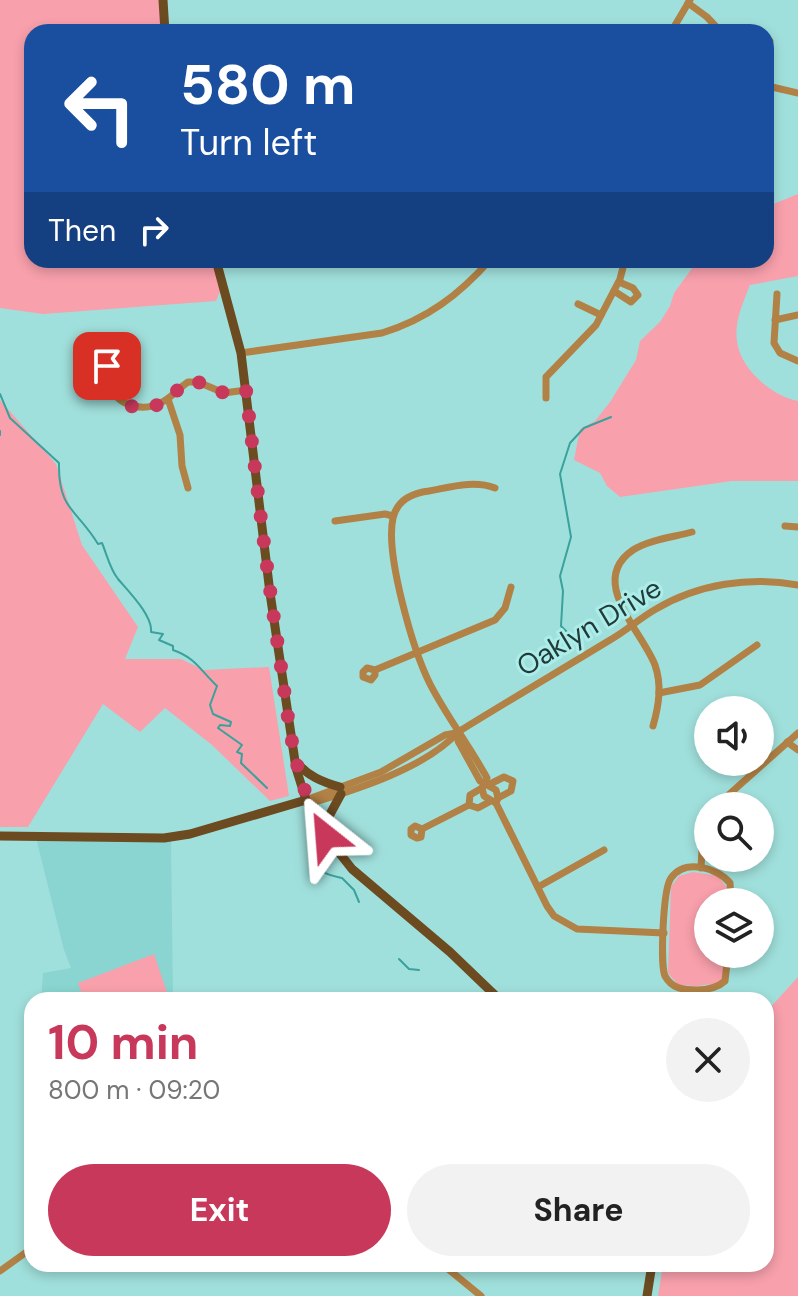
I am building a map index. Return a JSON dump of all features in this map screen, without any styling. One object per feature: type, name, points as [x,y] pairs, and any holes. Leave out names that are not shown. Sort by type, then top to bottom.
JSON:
[{"type":"main road","points":[[163,0],[164,24]]},
{"type":"main road","points":[[218,268],[241,353],[270,593],[295,760],[306,800],[326,836],[352,869],[450,952],[492,992]]},
{"type":"main road","points":[[295,760],[304,772],[341,791],[328,818],[326,836]]},
{"type":"main road","points":[[0,836],[164,838],[190,834],[306,800]]},
{"type":"main road","points":[[647,1296],[651,1272]]},
{"type":"street","points":[[676,24],[689,2],[714,24]]},
{"type":"street","points":[[774,87],[798,93]]},
{"type":"street","points":[[241,353],[382,333],[404,326],[456,296],[482,268]]},
{"type":"street","points":[[546,398],[546,377],[584,339],[601,315],[619,282],[623,268]]},
{"type":"street","points":[[614,291],[631,302],[638,295],[633,288],[619,282]]},
{"type":"street","points":[[777,294],[774,343],[780,353],[798,361]]},
{"type":"street","points":[[578,304],[601,315]]},
{"type":"street","points":[[775,320],[798,315]]},
{"type":"street","points":[[105,350],[109,385],[119,400],[130,406],[146,408],[168,399],[188,382],[198,382],[224,393],[246,390]]},
{"type":"street","points":[[168,399],[180,435],[182,466],[188,488]]},
{"type":"street","points":[[494,801],[496,790],[480,781],[417,653],[398,579],[392,535],[393,516],[404,500],[419,492],[474,484],[495,488]]},
{"type":"street","points":[[335,521],[385,514],[393,516]]},
{"type":"street","points":[[785,526],[798,527]]},
{"type":"street","points":[[653,726],[659,693],[654,664],[617,596],[614,582],[617,568],[635,548],[692,532]]},
{"type":"street","name":"Oaklyn Drive","points":[[306,800],[315,802],[387,778],[449,742],[458,732],[657,608],[695,591],[725,583],[759,581],[798,585]]},
{"type":"street","points":[[375,670],[495,620],[505,608],[511,587]]},
{"type":"street","points":[[659,693],[700,685],[757,645]]},
{"type":"street","points":[[732,792],[798,733]]},
{"type":"street","points":[[787,742],[798,750]]},
{"type":"street","points":[[422,829],[469,805],[478,808],[494,801],[511,791],[513,781],[504,777],[486,785],[470,795],[469,805]]},
{"type":"street","points":[[486,785],[554,916],[577,929],[664,933]]},
{"type":"street","points":[[538,887],[604,850]]},
{"type":"street","points":[[694,867],[680,870],[667,887],[664,975],[683,990],[706,990],[723,984],[727,968]]},
{"type":"street","points":[[719,872],[730,883],[730,888]]},
{"type":"street","points":[[0,1271],[24,1254]]},
{"type":"street","points":[[452,1272],[481,1296]]},
{"type":"shaded area","points":[[0,0],[159,0],[161,24],[24,24],[24,268],[216,268],[221,289],[216,301],[43,314],[0,308]]},
{"type":"shaded area","points":[[798,194],[798,276],[750,285],[736,334],[744,361],[759,380],[778,393],[798,401],[798,481],[732,481],[620,497],[607,486],[600,473],[574,460],[580,429],[595,421],[610,402],[636,360],[640,341],[660,322],[674,293],[692,268],[774,268],[774,204]]},
{"type":"shaded area","points":[[0,400],[56,464],[82,545],[138,627],[125,659],[181,659],[204,670],[269,667],[289,796],[270,801],[212,745],[165,708],[140,732],[103,704],[28,827],[0,827]]},
{"type":"shaded area","points":[[36,838],[171,840],[173,992],[42,992],[43,973],[71,968]]},
{"type":"shaded area","points":[[693,872],[718,876],[727,888],[694,888],[694,968],[725,968],[720,983],[678,985],[668,973],[671,887],[679,876]]},
{"type":"shaded area","points":[[154,954],[167,992],[81,992],[78,983]]},
{"type":"shaded area","points":[[798,977],[798,1296],[658,1296],[662,1272],[774,1272],[774,1003]]},
{"type":"waterway","points":[[0,394],[10,418],[59,463],[65,500],[98,544],[102,543],[115,575],[144,612],[151,632],[163,634],[159,640],[193,661],[217,686],[210,705],[213,714],[231,722],[230,726],[220,725],[218,728],[242,745],[237,752],[242,754],[241,763],[267,788]]},
{"type":"waterway","points":[[567,632],[561,626],[563,591],[560,576],[571,537],[560,474],[570,443],[584,428],[611,417]]},
{"type":"waterway","points":[[314,856],[325,873],[342,878],[354,890],[359,902]]},
{"type":"waterway","points":[[399,959],[409,969],[419,970]]},
{"type":"route","points":[[107,366],[113,394],[130,406],[146,408],[159,404],[188,382],[198,382],[224,393],[246,390],[270,593],[296,768],[311,812],[326,836]]}]
